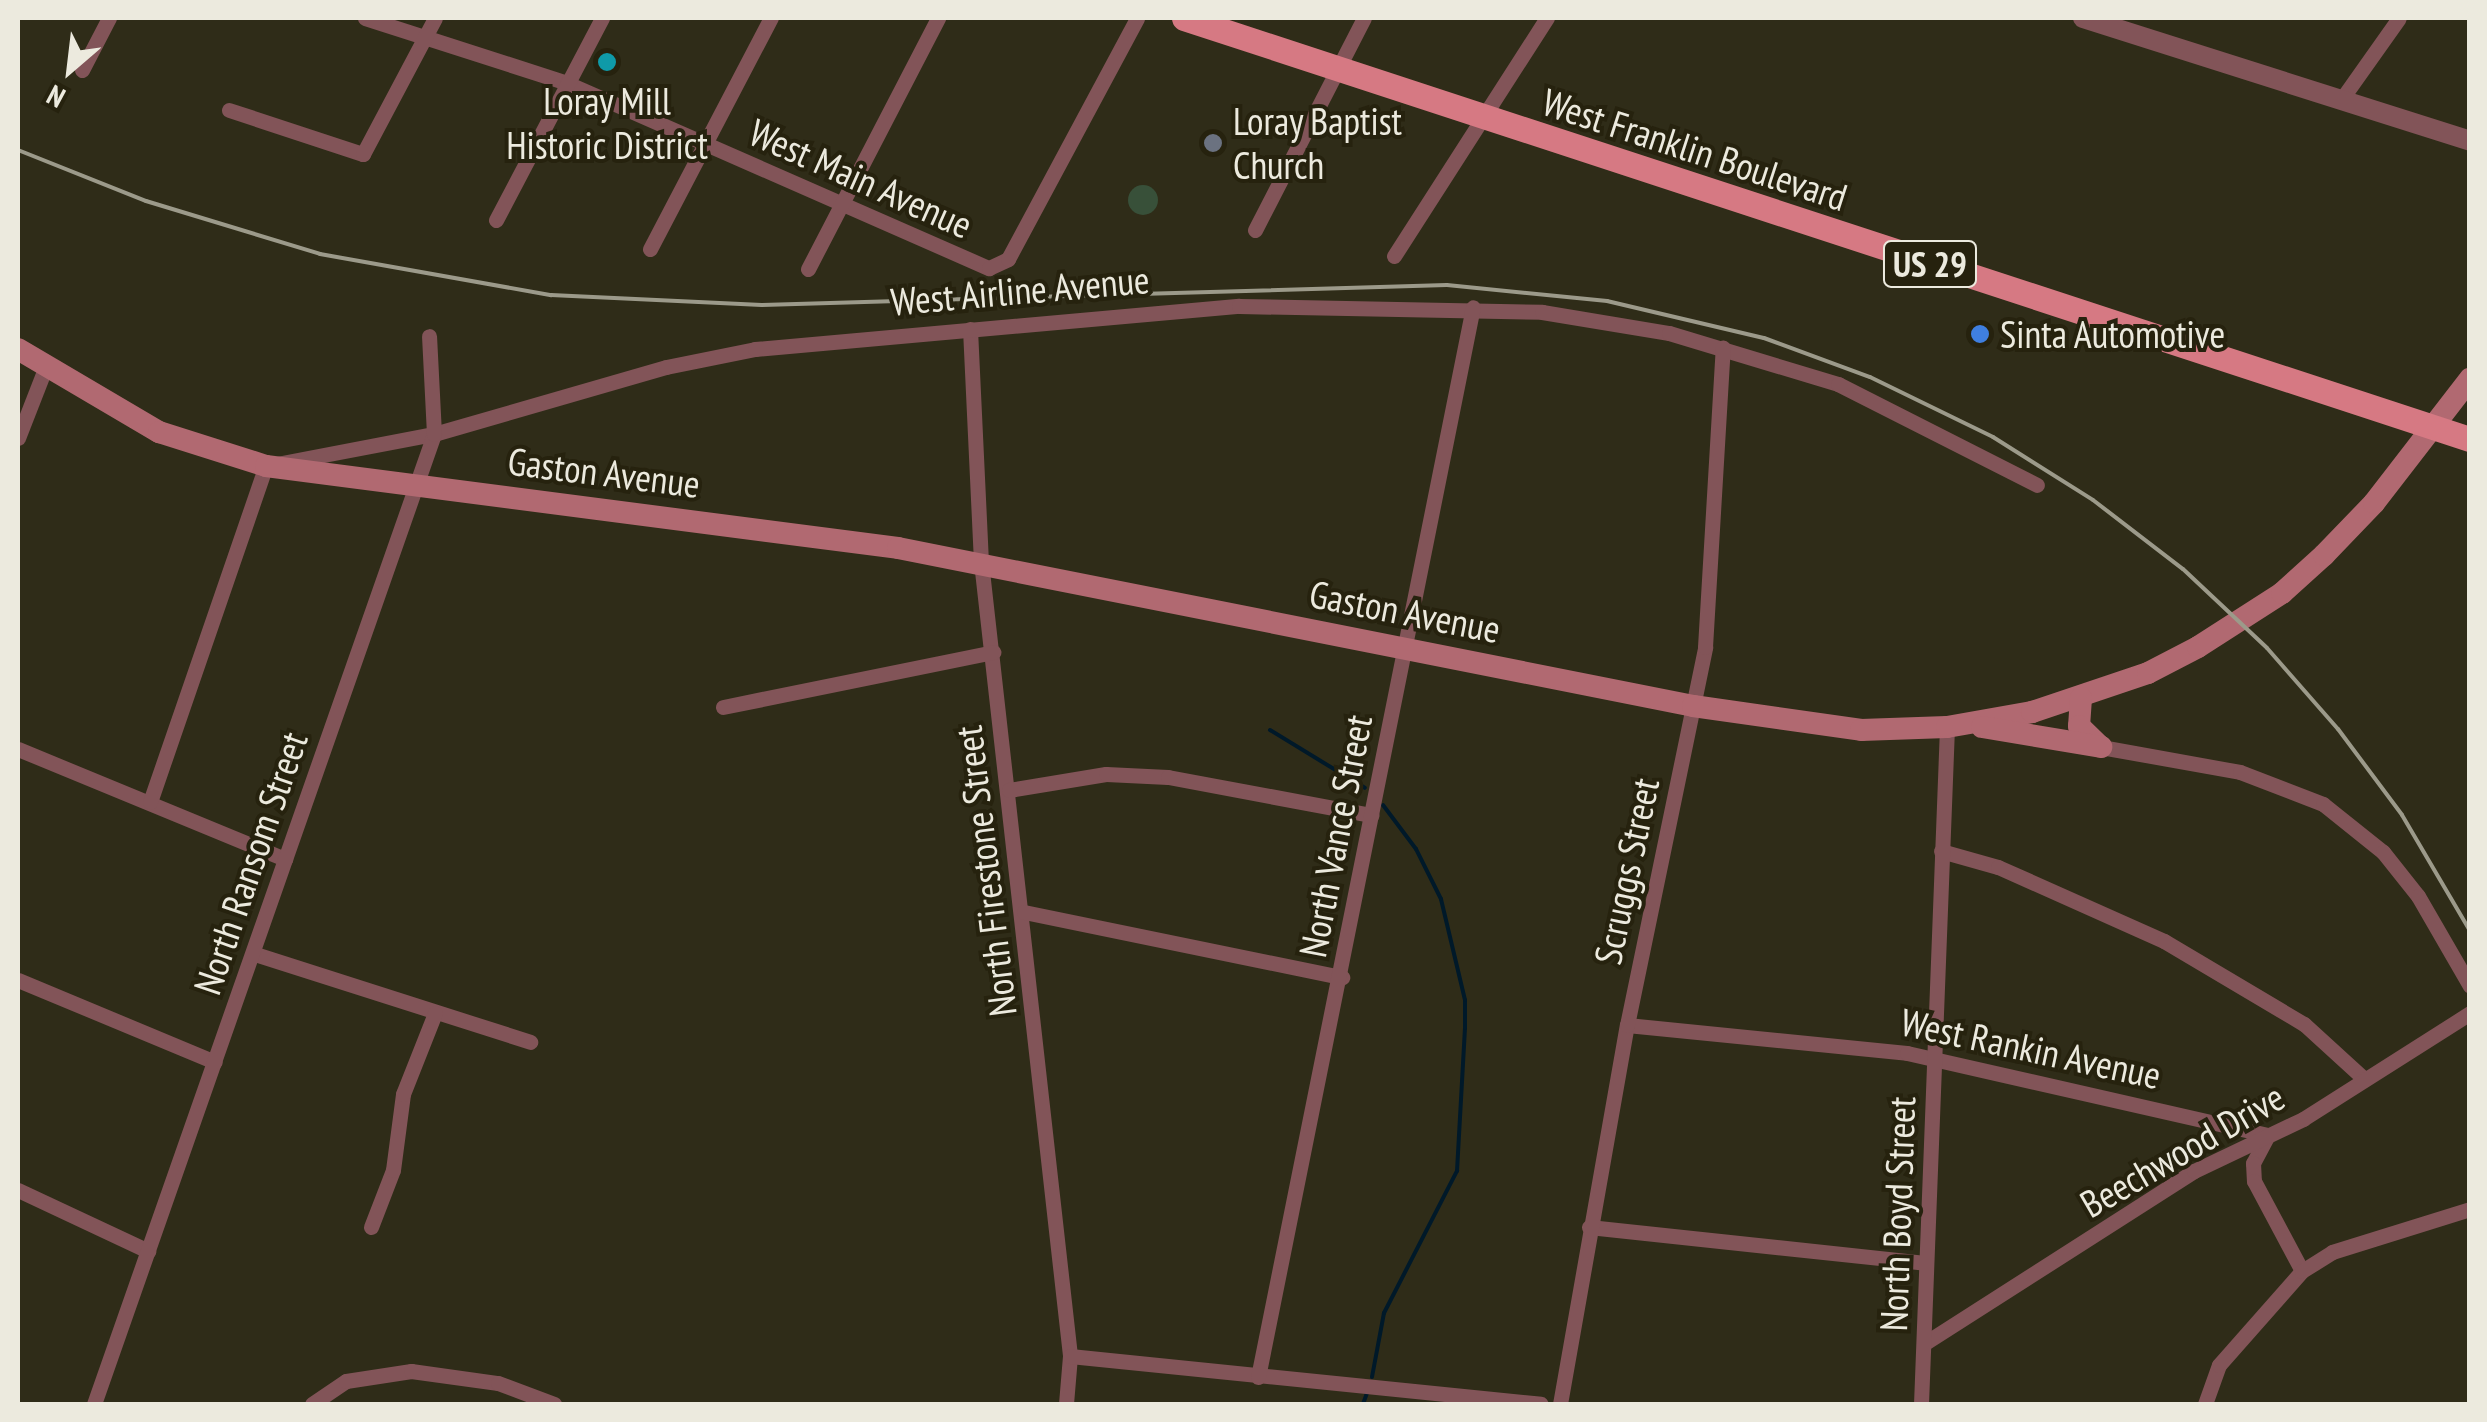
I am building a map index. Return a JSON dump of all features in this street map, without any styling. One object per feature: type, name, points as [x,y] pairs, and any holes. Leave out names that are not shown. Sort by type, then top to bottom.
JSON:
[{"type":"main road","name":"West Franklin Boulevard","points":[[1184,18],[2470,439]]},
{"type":"main road","name":"West Airline Avenue","points":[[18,349],[169,437],[266,466]]},
{"type":"main road","name":"Gaston Avenue","points":[[266,466],[981,562],[1693,706],[1861,730],[1955,725],[2046,708],[2081,698],[2198,647],[2302,577],[2367,512],[2470,378]]},
{"type":"main road","points":[[2081,698],[2079,726],[2101,748]]},
{"type":"main road","points":[[2046,708],[2060,735],[2074,744]]},
{"type":"main road","points":[[1955,725],[2101,748]]},
{"type":"street","points":[[82,70],[109,18]]},
{"type":"street","name":"West Main Avenue","points":[[365,18],[567,83],[840,206],[996,268],[1008,259],[1137,18]]},
{"type":"street","points":[[229,110],[362,154],[435,18]]},
{"type":"street","points":[[496,220],[602,18]]},
{"type":"street","points":[[650,249],[771,18]]},
{"type":"street","points":[[808,269],[938,18]]},
{"type":"street","points":[[1255,230],[1364,18]]},
{"type":"street","points":[[1394,256],[1546,18]]},
{"type":"street","points":[[2082,18],[2470,141]]},
{"type":"street","points":[[2341,100],[2399,18]]},
{"type":"street","name":"West Airline Avenue","points":[[266,466],[434,434],[666,367],[754,349],[1239,306],[1473,306],[1542,312],[1723,348],[1864,394],[2037,484]]},
{"type":"street","name":"North Vance Street","points":[[1258,1376],[1342,977],[1473,306]]},
{"type":"street","name":"North Firestone Street","points":[[970,330],[981,562],[1024,912],[1070,1356],[1066,1404]]},
{"type":"street","name":"North Ransom Street","points":[[94,1404],[255,954],[434,434],[429,336]]},
{"type":"street","name":"Scruggs Street","points":[[1560,1404],[1589,1227],[1693,706],[1714,581],[1723,348]]},
{"type":"street","points":[[18,438],[46,366]]},
{"type":"street","points":[[150,802],[266,466]]},
{"type":"street","points":[[723,708],[993,652]]},
{"type":"street","name":"North Boyd Street","points":[[1922,1404],[1940,850],[1955,725]]},
{"type":"street","points":[[2101,748],[2240,772],[2323,804],[2384,852],[2418,896],[2470,986]]},
{"type":"street","points":[[18,749],[286,859]]},
{"type":"street","points":[[1009,790],[1106,774],[1168,777],[1371,816]]},
{"type":"street","points":[[1940,850],[1998,867],[2164,941],[2304,1024],[2362,1077]]},
{"type":"street","points":[[1024,912],[1342,977]]},
{"type":"street","points":[[255,954],[530,1042]]},
{"type":"street","points":[[18,980],[215,1062]]},
{"type":"street","points":[[371,1227],[393,1170],[404,1094],[436,1013]]},
{"type":"street","name":"Beechwood Drive","points":[[1926,1343],[2194,1172],[2336,1100],[2362,1077],[2470,1013]]},
{"type":"street","name":"West Rankin Avenue","points":[[1627,1024],[1935,1059],[2268,1135]]},
{"type":"street","points":[[2268,1135],[2253,1163],[2254,1181],[2302,1271]]},
{"type":"street","points":[[18,1190],[148,1251]]},
{"type":"street","points":[[2205,1404],[2219,1365],[2302,1271],[2332,1252],[2470,1209]]},
{"type":"street","points":[[1589,1227],[1925,1263]]},
{"type":"street","points":[[1070,1356],[1541,1404]]},
{"type":"street","points":[[312,1404],[346,1381],[411,1371],[498,1383],[554,1404]]},
{"type":"green space","points":[[1143,185],[1154,189],[1158,200],[1154,211],[1143,215],[1132,211],[1128,200],[1132,189]]},
{"type":"waterway","points":[[1270,730],[1365,788]]},
{"type":"waterway","points":[[1372,1377],[1384,1313],[1457,1171],[1465,1028],[1465,1000],[1441,899],[1416,849],[1383,805]]},
{"type":"waterway","points":[[1363,1404],[1368,1390]]},
{"type":"railway","points":[[18,150],[146,201],[320,254],[551,295],[762,305],[1447,285],[1607,301],[1764,338],[1870,377],[1993,437],[2093,500],[2183,569],[2267,648],[2338,729],[2402,815],[2470,931]]},
{"type":"place","name":"Loray Mill Historic District","points":[[607,62]]},
{"type":"place","name":"Loray Baptist Church","points":[[1213,143]]},
{"type":"place","name":"Sinta Automotive","points":[[1980,334]]}]
